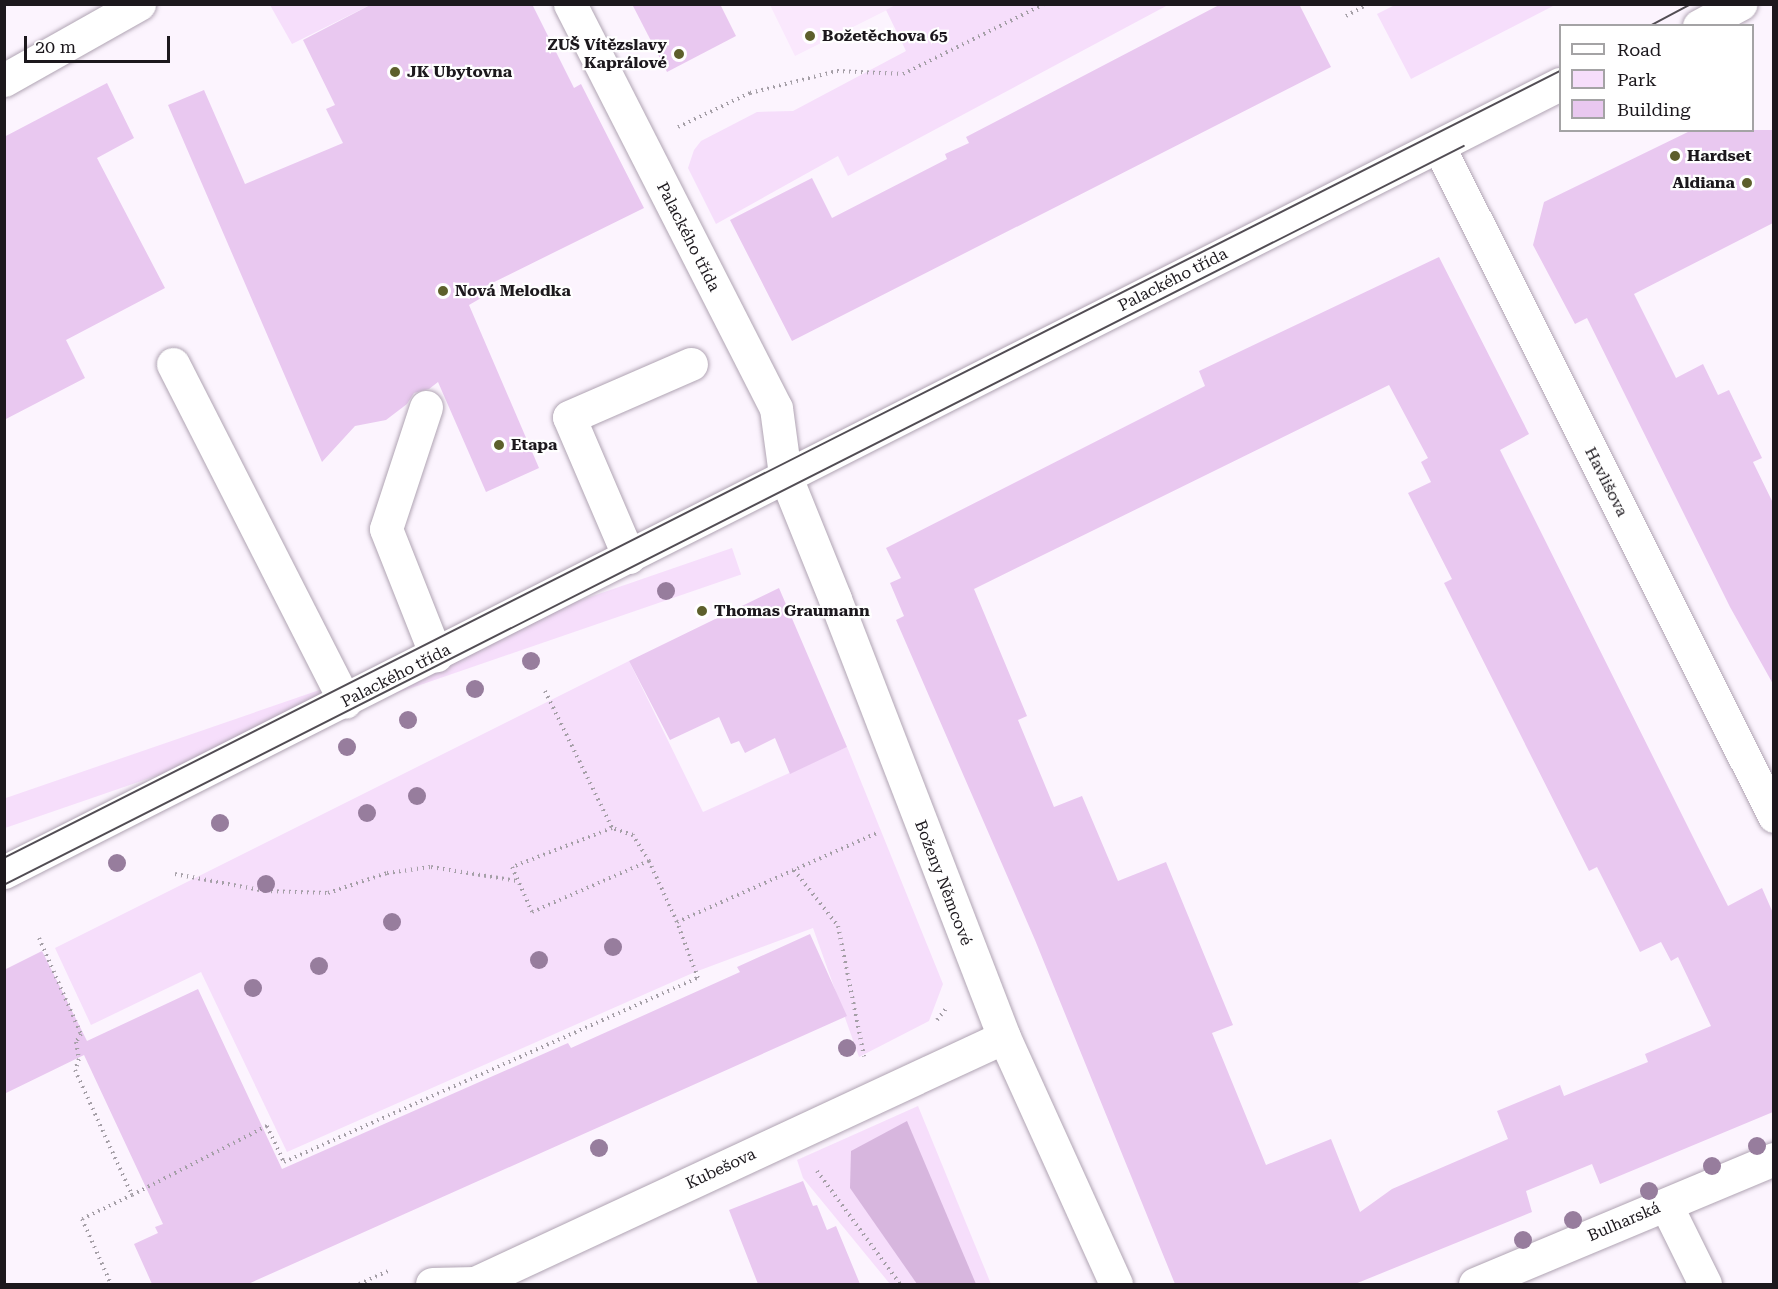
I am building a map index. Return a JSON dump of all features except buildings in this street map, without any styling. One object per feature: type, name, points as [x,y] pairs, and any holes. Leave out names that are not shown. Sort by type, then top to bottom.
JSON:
[{"type":"street","points":[[4,80],[139,4]]},
{"type":"street","name":"Palackého třída","points":[[570,4],[776,408],[785,475]]},
{"type":"street","points":[[1679,24],[1716,4]]},
{"type":"street","points":[[1703,24],[1740,4]]},
{"type":"street","name":"Palackého třída","points":[[4,872],[345,702],[785,475],[1451,146],[1559,85]]},
{"type":"street","points":[[1451,146],[1559,96]]},
{"type":"street","name":"Havlišova","points":[[1451,146],[1773,816]]},
{"type":"street","points":[[173,364],[345,702]]},
{"type":"street","points":[[629,557],[569,417],[691,364]]},
{"type":"street","points":[[426,407],[386,529],[436,655]]},
{"type":"street","name":"Boženy Němcové","points":[[785,475],[835,598],[1004,1037],[1116,1284]]},
{"type":"street","name":"Kubešova","points":[[434,1284],[475,1283],[1004,1037]]},
{"type":"street","name":"Bulharská","points":[[1475,1284],[1773,1159]]},
{"type":"street","points":[[1666,1205],[1705,1284]]},
{"type":"path","points":[[1027,12],[1029,4]]},
{"type":"path","points":[[641,145],[750,93],[837,71],[903,74],[1044,4]]},
{"type":"path","points":[[1346,16],[1368,4]]},
{"type":"path","points":[[545,690],[612,828]]},
{"type":"path","points":[[677,922],[917,815]]},
{"type":"path","points":[[111,1284],[82,1219],[267,1126],[284,1162],[698,978],[677,922],[649,861],[633,835],[612,828],[512,867],[532,912],[649,861]]},
{"type":"path","points":[[175,874],[265,891],[328,893],[387,873],[431,867],[517,881]]},
{"type":"path","points":[[794,870],[838,926],[865,1060]]},
{"type":"path","points":[[39,938],[81,1034],[76,1042],[79,1059],[75,1070],[132,1195]]},
{"type":"path","points":[[815,1167],[900,1284]]},
{"type":"shaded area","name":"Božetěchova 65","points":[[770,5],[897,5],[795,56]]},
{"type":"shaded area","points":[[907,1121],[976,1284],[917,1284],[850,1188],[851,1151]]},
{"type":"green space","points":[[897,4],[1168,5],[848,176],[838,156],[716,224],[688,168],[694,150],[701,141],[757,112],[793,111],[906,51],[886,10]]},
{"type":"green space","points":[[270,5],[370,5],[292,44]]},
{"type":"green space","points":[[1395,5],[1555,5],[1411,79],[1377,14]]},
{"type":"green space","points":[[732,548],[741,574],[4,828],[4,799]]},
{"type":"green space","points":[[629,661],[703,812],[847,747],[943,984],[929,1021],[859,1057],[813,928],[695,972],[287,1152],[201,972],[91,1025],[55,948]]},
{"type":"green space","points":[[918,1106],[991,1284],[890,1284],[803,1178],[797,1160]]},
{"type":"tram line","points":[[1654,24],[1691,4]]},
{"type":"tram line","points":[[4,858],[1559,72]]},
{"type":"tram line","points":[[4,885],[1464,146]]},
{"type":"place","name":"Božetěchova 65","points":[[810,36]]},
{"type":"place","name":"ZUŠ Vítězslavy Kaprálové","points":[[679,54]]},
{"type":"place","name":"JK Ubytovna","points":[[395,72]]},
{"type":"place","name":"Hardset","points":[[1675,156]]},
{"type":"place","name":"Aldiana","points":[[1747,183]]},
{"type":"place","name":"Nová Melodka","points":[[443,291]]},
{"type":"place","name":"Etapa","points":[[499,445]]},
{"type":"place","name":"Thomas Graumann","points":[[702,611]]}]
